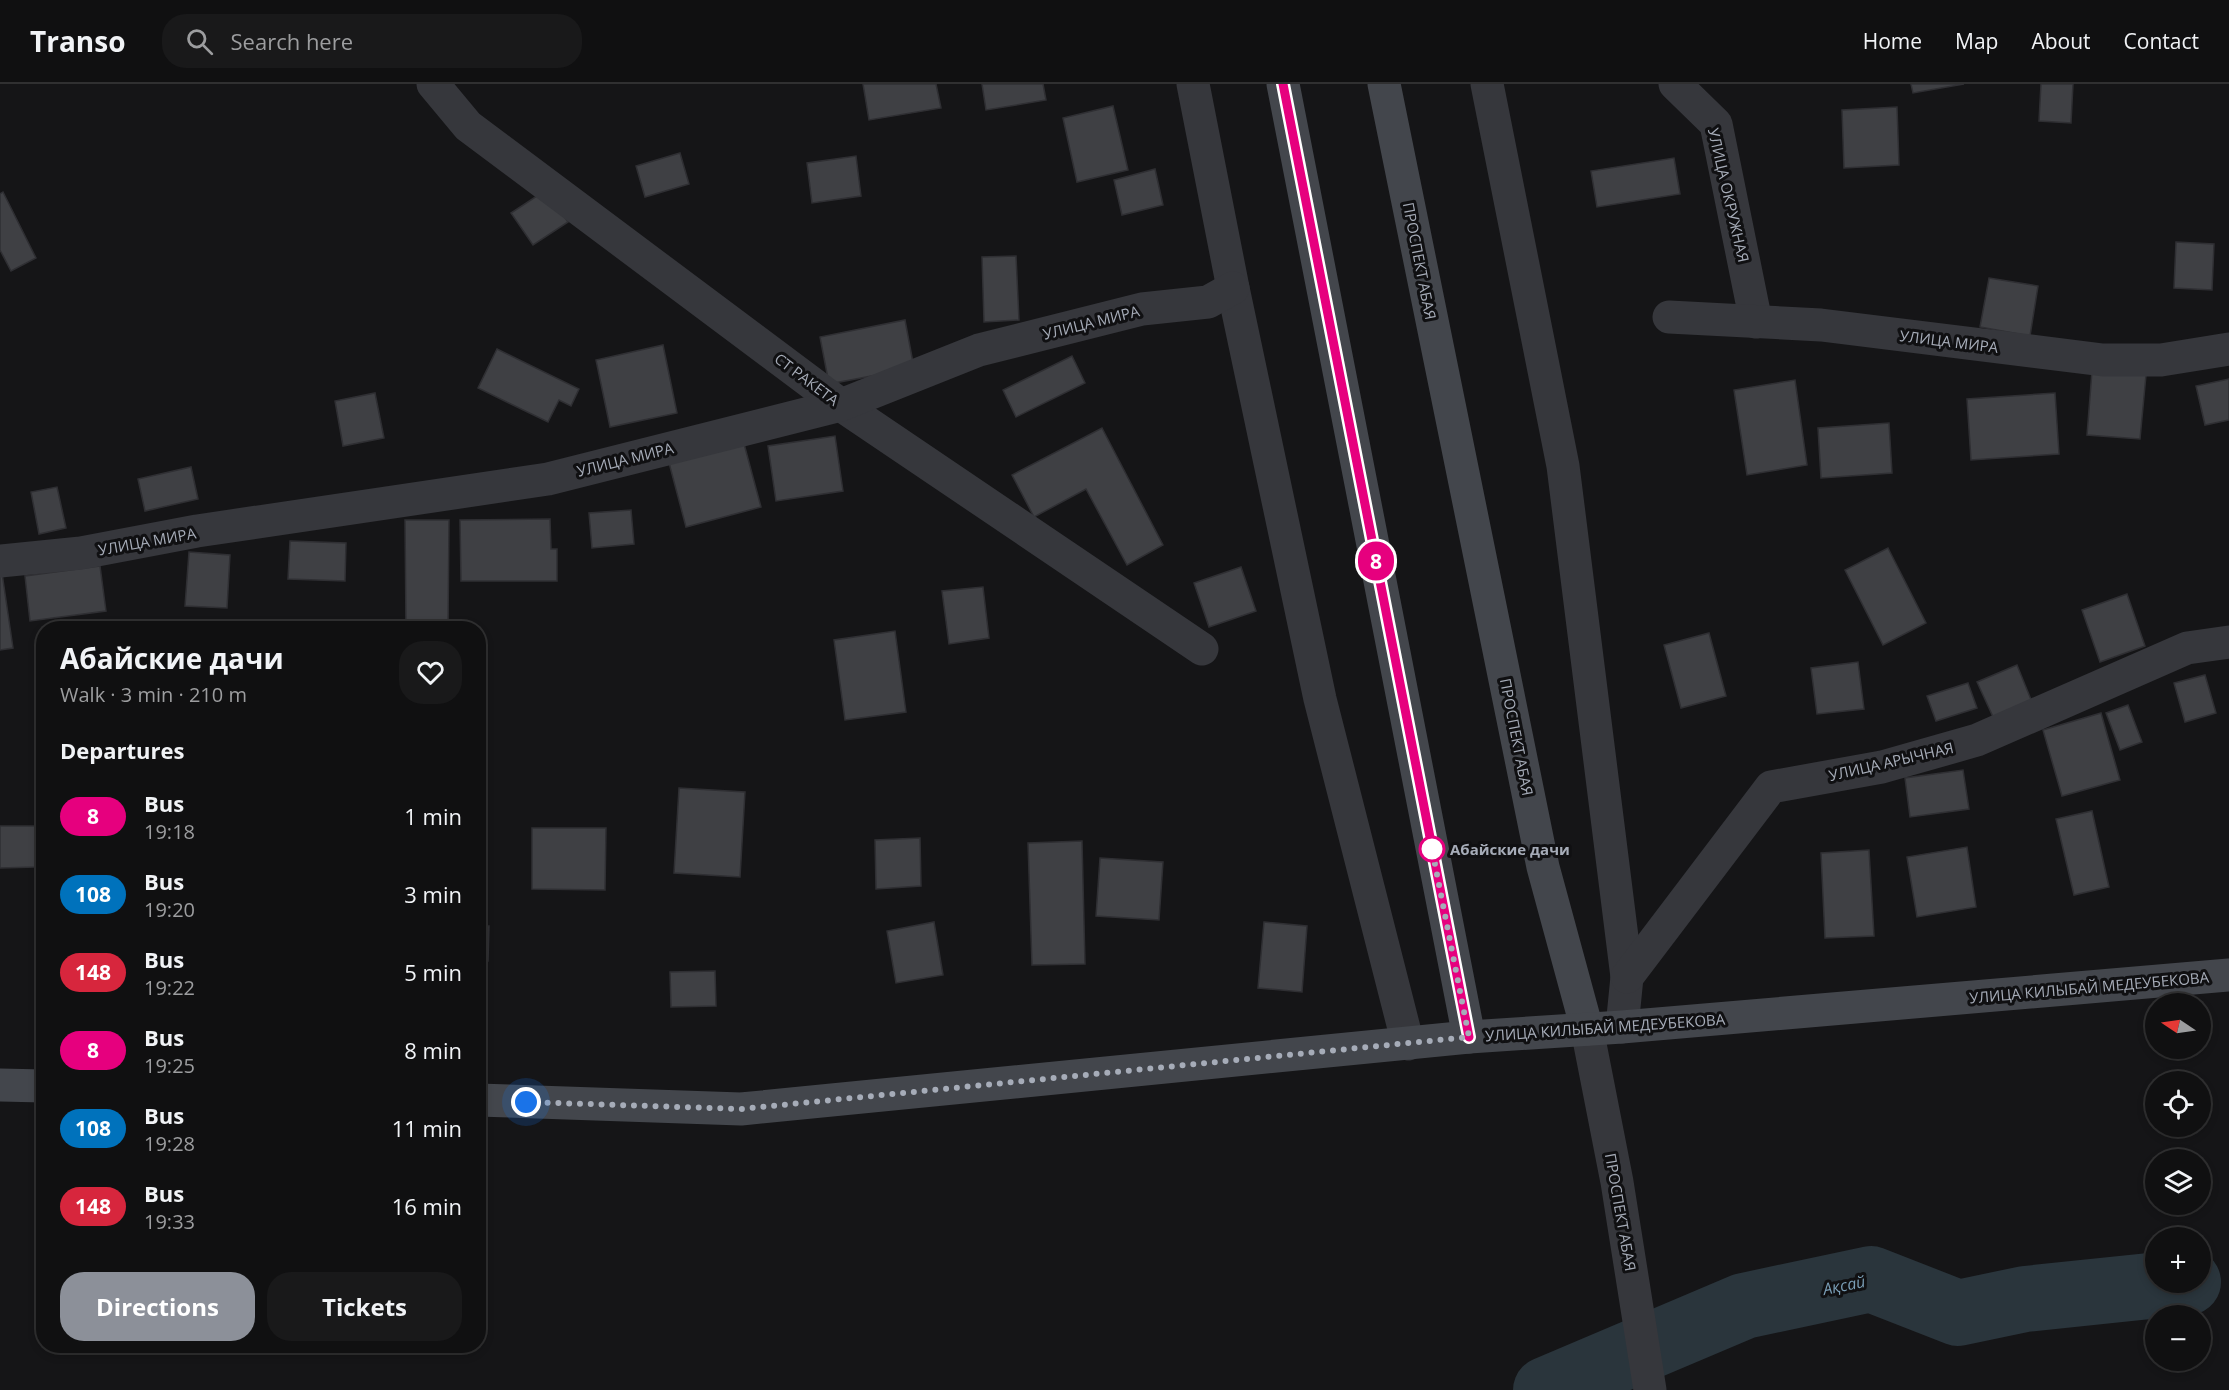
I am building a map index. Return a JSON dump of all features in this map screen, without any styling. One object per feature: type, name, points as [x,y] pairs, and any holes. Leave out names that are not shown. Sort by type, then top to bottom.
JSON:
[{"type":"main road","points":[[1283,84],[1469,1037]]},
{"type":"main road","name":"ПРОСПЕКТ АБАЯ","points":[[1384,84],[1543,867],[1587,1029]]},
{"type":"main road","name":"УЛИЦА КИЛЫБАЙ МЕДЕУБЕКОВА","points":[[486,1100],[741,1109],[1469,1037],[1622,1027],[2229,975]]},
{"type":"main road","points":[[0,1085],[36,1086]]},
{"type":"street","name":"СТ РАКЕТА","points":[[434,84],[468,126],[841,405],[1202,649]]},
{"type":"street","points":[[1193,84],[1233,288],[1320,699],[1408,1044]]},
{"type":"street","points":[[1487,84],[1563,466],[1627,977],[1622,1027]]},
{"type":"street","name":"УЛИЦА ОКРУЖНАЯ","points":[[1675,84],[1716,124],[1756,322]]},
{"type":"street","name":"УЛИЦА МИРА","points":[[0,561],[81,553],[197,531],[548,478],[841,405],[979,350],[1142,309],[1208,302],[1233,288]]},
{"type":"street","name":"УЛИЦА МИРА","points":[[1669,317],[1821,325],[2103,360],[2161,360],[2229,350]]},
{"type":"street","name":"УЛИЦА АРЫЧНАЯ","points":[[1627,977],[1771,787],[1882,767],[1977,740],[2187,648],[2229,642]]},
{"type":"street","name":"ПРОСПЕКТ АБАЯ","points":[[1587,1029],[1609,1144],[1650,1390]]},
{"type":"building","points":[[863,84],[936,84],[941,108],[869,120]]},
{"type":"building","points":[[982,84],[1043,84],[1046,100],[986,110]]},
{"type":"building","points":[[1911,84],[1964,84],[1913,93]]},
{"type":"building","points":[[2041,84],[2073,84],[2071,123],[2039,121]]},
{"type":"building","points":[[1113,106],[1128,170],[1077,182],[1063,118]]},
{"type":"building","points":[[1897,107],[1899,165],[1844,168],[1842,110]]},
{"type":"building","points":[[680,153],[689,184],[645,197],[636,166]]},
{"type":"building","points":[[856,156],[861,196],[812,203],[807,163]]},
{"type":"building","points":[[1674,158],[1680,194],[1597,207],[1591,171]]},
{"type":"building","points":[[1155,169],[1163,205],[1122,215],[1114,180]]},
{"type":"building","points":[[546,190],[568,222],[533,245],[511,213]]},
{"type":"building","points":[[3,192],[36,258],[11,271],[0,250],[0,194]]},
{"type":"building","points":[[2176,242],[2214,244],[2212,290],[2174,288]]},
{"type":"building","points":[[1016,256],[1019,320],[984,322],[982,257]]},
{"type":"building","points":[[1989,278],[2038,286],[2030,336],[1980,327]]},
{"type":"building","points":[[905,320],[914,368],[829,384],[820,337]]},
{"type":"building","points":[[663,345],[677,413],[610,427],[596,360]]},
{"type":"building","points":[[497,349],[579,389],[571,406],[559,400],[548,422],[478,388]]},
{"type":"building","points":[[1072,356],[1085,383],[1016,417],[1003,390]]},
{"type":"building","points":[[2092,371],[2146,375],[2140,439],[2087,435]]},
{"type":"building","points":[[2229,379],[2229,420],[2205,425],[2196,386]]},
{"type":"building","points":[[1795,380],[1807,465],[1747,475],[1734,390]]},
{"type":"building","points":[[375,393],[384,438],[343,446],[335,401]]},
{"type":"building","points":[[2055,393],[2059,454],[1971,460],[1967,399]]},
{"type":"building","points":[[1889,423],[1892,473],[1821,478],[1818,428]]},
{"type":"building","points":[[1102,428],[1163,545],[1127,565],[1086,489],[1034,517],[1012,475]]},
{"type":"building","points":[[835,436],[843,491],[776,501],[768,446]]},
{"type":"building","points":[[743,440],[761,507],[686,527],[668,459]]},
{"type":"building","points":[[191,467],[198,499],[145,511],[138,479]]},
{"type":"building","points":[[57,487],[66,528],[39,534],[31,492]]},
{"type":"building","points":[[631,510],[634,544],[592,548],[589,513]]},
{"type":"building","points":[[550,519],[551,549],[557,549],[557,581],[461,581],[460,520]]},
{"type":"building","points":[[405,520],[449,520],[448,621],[406,621]]},
{"type":"building","points":[[290,541],[346,543],[345,581],[288,579]]},
{"type":"building","points":[[1888,548],[1926,623],[1883,645],[1845,570]]},
{"type":"building","points":[[189,552],[230,555],[227,608],[185,606]]},
{"type":"building","points":[[100,566],[106,611],[30,621],[25,576]]},
{"type":"building","points":[[1241,567],[1256,611],[1209,627],[1194,583]]},
{"type":"building","points":[[0,573],[2,573],[13,648],[0,650]]},
{"type":"building","points":[[983,587],[989,638],[949,644],[942,591]]},
{"type":"building","points":[[2127,594],[2145,646],[2100,662],[2082,610]]},
{"type":"building","points":[[895,631],[906,712],[845,720],[834,640]]},
{"type":"building","points":[[1709,633],[1726,696],[1681,708],[1664,645]]},
{"type":"building","points":[[1858,662],[1864,709],[1817,714],[1811,668]]},
{"type":"building","points":[[2017,665],[2032,702],[1994,719],[1977,682]]},
{"type":"building","points":[[2205,675],[2216,713],[2185,722],[2174,683]]},
{"type":"building","points":[[1968,683],[1977,708],[1936,721],[1927,696]]},
{"type":"building","points":[[2128,705],[2142,742],[2120,750],[2106,713]]},
{"type":"building","points":[[2101,713],[2120,780],[2062,796],[2043,730]]},
{"type":"building","points":[[1963,770],[1969,809],[1910,817],[1905,778]]},
{"type":"building","points":[[679,788],[745,792],[740,877],[674,873]]},
{"type":"building","points":[[2092,811],[2109,887],[2074,895],[2056,819]]},
{"type":"building","points":[[0,826],[35,826],[36,867],[0,868]]},
{"type":"building","points":[[532,828],[606,828],[605,890],[532,889]]},
{"type":"building","points":[[920,838],[921,886],[876,889],[875,840]]},
{"type":"building","points":[[1082,841],[1085,964],[1032,965],[1028,843]]},
{"type":"building","points":[[1967,847],[1976,907],[1917,917],[1907,857]]},
{"type":"building","points":[[1869,850],[1874,936],[1825,938],[1821,853]]},
{"type":"building","points":[[1100,858],[1163,862],[1159,920],[1096,916]]},
{"type":"building","points":[[934,922],[943,975],[896,983],[887,931]]},
{"type":"building","points":[[1264,922],[1307,926],[1302,992],[1258,988]]},
{"type":"building","points":[[486,926],[489,926],[488,961],[486,961]]},
{"type":"building","points":[[715,971],[716,1006],[671,1007],[670,972]]},
{"type":"waterway","name":"Ақсай","points":[[1546,1390],[1744,1306],[1871,1279],[1958,1313],[2025,1299],[2145,1286]]},
{"type":"bus line","name":"8","points":[[1283,84],[1469,1037]]},
{"type":"place","name":"Абайские дачи","points":[[1432,849]]},
{"type":"route","points":[[526,1102],[741,1109],[1469,1037],[1432,849]]}]
